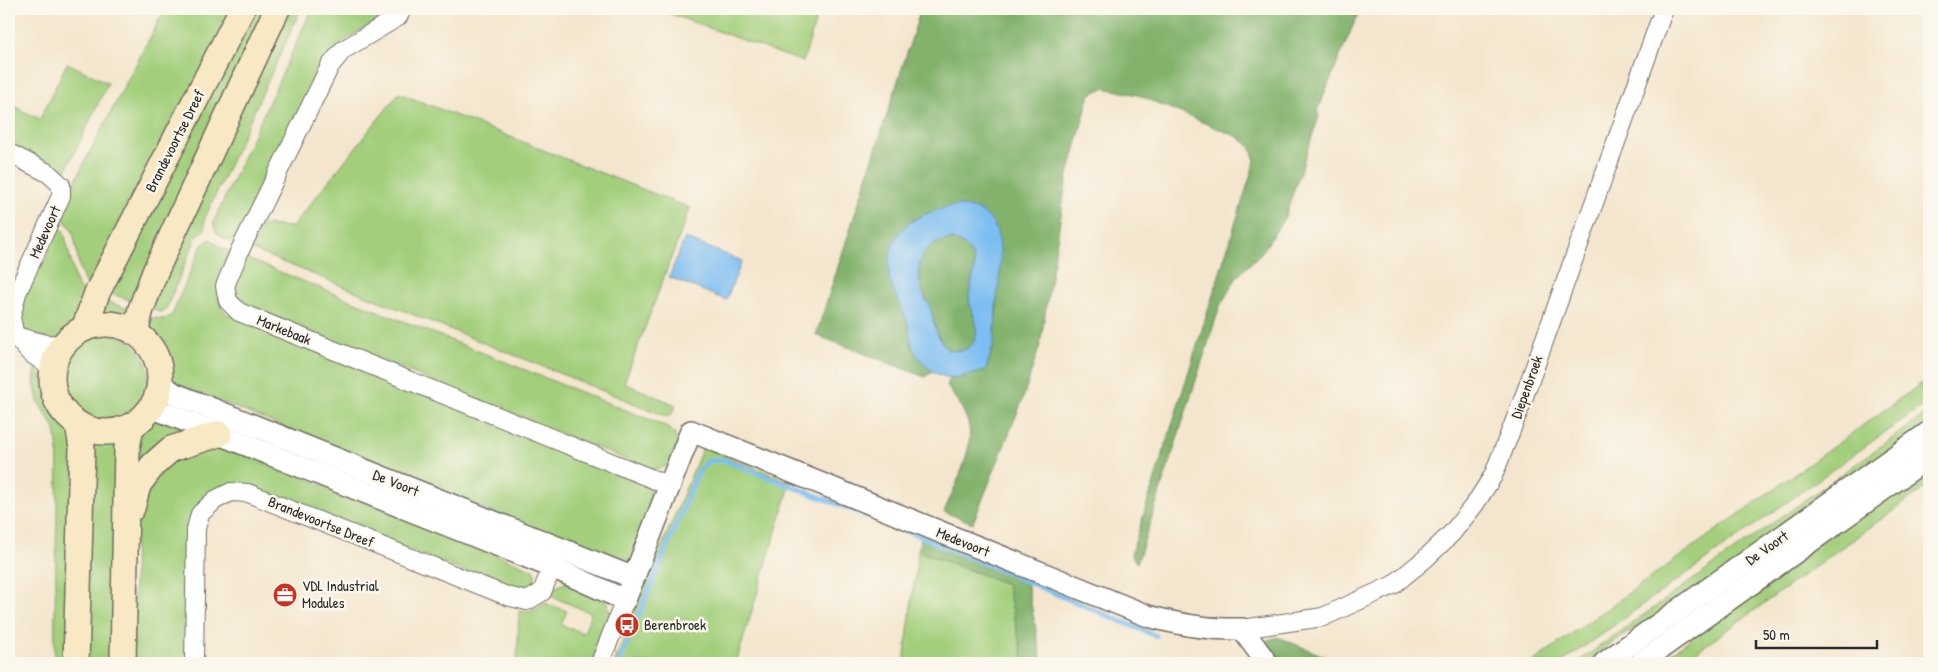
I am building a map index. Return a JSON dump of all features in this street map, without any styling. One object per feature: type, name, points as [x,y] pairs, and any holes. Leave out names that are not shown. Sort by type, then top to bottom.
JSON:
[{"type":"main road","name":"Brandevoortse Dreef","points":[[84,329],[97,293],[242,9]]},
{"type":"main road","points":[[135,333],[155,272],[277,9]]},
{"type":"main road","points":[[110,324],[123,327],[135,333],[146,342],[154,354],[158,367],[160,384],[151,408],[142,418],[118,431],[90,430],[78,424],[66,414],[57,401],[52,386],[52,371],[63,345],[72,336],[84,329],[97,325],[110,324]]},
{"type":"main road","points":[[76,663],[82,448],[78,424]]},
{"type":"main road","points":[[123,663],[127,448],[130,426]]},
{"type":"main road","points":[[125,535],[138,485],[153,465],[171,449],[218,434]]},
{"type":"street","name":"Markebaak","points":[[402,9],[398,17],[343,50],[330,66],[236,259],[225,286],[228,302],[239,312],[670,486]]},
{"type":"street","name":"Diepenbroek","points":[[1242,629],[1323,617],[1393,585],[1425,559],[1452,533],[1475,504],[1493,476],[1521,405],[1664,9]]},
{"type":"street","name":"Medevoort","points":[[9,153],[48,173],[61,185],[61,196],[17,294],[11,317],[15,336]]},
{"type":"street","points":[[15,336],[46,344],[63,345]]},
{"type":"street","points":[[15,336],[30,353],[48,365],[52,371]]},
{"type":"street","name":"De Voort","points":[[160,384],[174,394],[555,558],[625,600]]},
{"type":"street","name":"De Voort","points":[[151,408],[555,558],[634,578]]},
{"type":"street","name":"Medevoort","points":[[670,486],[691,431],[1148,616],[1195,628],[1242,629]]},
{"type":"street","name":"De Voort","points":[[1604,663],[1929,432]]},
{"type":"street","name":"De Voort","points":[[1640,663],[1929,456]]},
{"type":"street","points":[[600,663],[670,486]]},
{"type":"street","name":"Brandevoortse Dreef","points":[[194,663],[196,529],[200,514],[215,500],[231,492],[248,493],[507,596],[527,601],[542,592],[555,558]]},
{"type":"street","points":[[1242,629],[1267,663]]},
{"type":"green space","points":[[165,9],[211,9],[217,12],[218,9],[238,9],[88,285],[82,276],[72,230],[61,213],[82,167]]},
{"type":"green space","points":[[247,9],[272,9],[137,303],[104,291]]},
{"type":"green space","points":[[281,9],[301,9],[204,220],[205,229],[196,238],[166,309],[160,312],[146,307]]},
{"type":"green space","points":[[312,9],[395,9],[336,46],[237,244],[218,234],[215,230],[214,221]]},
{"type":"green space","points":[[657,9],[819,9],[803,62]]},
{"type":"green space","points":[[921,9],[1360,9],[1317,111],[1319,116],[1285,217],[1263,251],[1237,277],[1220,306],[1137,563],[1131,555],[1255,161],[1251,148],[1238,137],[1138,95],[1104,88],[1090,94],[1067,178],[1040,345],[1022,401],[973,523],[944,512],[966,456],[970,433],[964,413],[947,386],[950,378],[960,378],[986,370],[994,343],[997,301],[962,206],[935,211],[912,220],[889,277],[909,327],[911,344],[918,357],[933,371],[925,377],[816,335]]},
{"type":"green space","points":[[67,63],[108,83],[65,172],[9,145],[9,104],[40,119]]},
{"type":"green space","points":[[399,93],[690,208],[624,383],[676,405],[668,417],[250,249],[262,225],[292,227]]},
{"type":"green space","points":[[59,228],[63,230],[65,236],[76,283],[85,293],[73,327],[54,340],[22,330],[16,311],[20,298],[47,256],[53,229]]},
{"type":"green space","points":[[210,239],[222,248],[232,252],[221,276],[218,292],[218,300],[227,314],[646,485],[657,507],[634,557],[621,565],[168,380],[160,354],[147,334],[151,318],[165,319],[172,315],[202,245]]},
{"type":"green space","points":[[949,239],[958,241],[966,247],[971,253],[974,265],[969,298],[976,324],[976,337],[966,349],[955,351],[948,350],[940,339],[919,274],[920,259],[924,252],[930,246]]},
{"type":"green space","points":[[245,258],[668,427],[674,433],[678,443],[667,466],[652,470],[240,303],[234,282]]},
{"type":"green space","points":[[100,299],[134,311],[130,321],[111,316],[97,317]]},
{"type":"green space","points":[[105,334],[122,337],[136,347],[146,361],[149,378],[146,395],[136,409],[122,419],[105,422],[88,419],[74,409],[64,395],[61,378],[64,361],[74,347],[88,337]]},
{"type":"green space","points":[[36,366],[53,408],[75,439],[68,663],[54,663],[58,450],[55,429],[38,402],[34,380]]},
{"type":"green space","points":[[1929,378],[1929,401],[1561,663],[1531,663]]},
{"type":"green space","points":[[1929,412],[1929,426],[1678,605],[1626,633],[1585,663],[1576,663]]},
{"type":"green space","points":[[158,420],[200,433],[136,480],[141,427]]},
{"type":"green space","points":[[87,437],[120,438],[119,663],[85,663]]},
{"type":"green space","points":[[223,445],[534,570],[534,582],[527,590],[518,592],[257,491],[203,502],[187,663],[133,663],[135,517],[161,465]]},
{"type":"green space","points":[[703,447],[791,482],[736,663],[615,663],[618,652]]},
{"type":"green space","points":[[1929,461],[1929,485],[1681,663],[1658,663]]},
{"type":"green space","points":[[921,534],[1026,576],[1042,663],[1024,663],[1007,584],[918,551]]},
{"type":"green space","points":[[918,551],[1007,584],[1024,663],[904,663]]},
{"type":"green space","points":[[567,582],[608,602],[610,618],[593,663],[517,663],[519,611],[532,611],[545,603],[567,611],[561,625],[584,633],[591,613],[550,596],[556,587]]},
{"type":"green space","points":[[1278,637],[1341,663],[1292,663],[1270,653],[1265,641]]},
{"type":"water","points":[[952,206],[971,207],[984,214],[993,224],[998,236],[1000,251],[994,341],[986,370],[953,378],[934,372],[917,355],[912,346],[908,323],[889,277],[890,254],[898,234],[922,216]],"holes":[[[952,239],[964,245],[971,253],[973,259],[974,271],[969,298],[976,331],[976,337],[970,346],[966,349],[955,351],[948,350],[938,335],[930,306],[922,291],[919,277],[920,263],[926,251],[935,244]]]},
{"type":"water","points":[[685,238],[742,261],[726,300],[669,277]]},
{"type":"waterway","points":[[619,663],[698,472],[708,461],[724,460],[907,531],[1156,636]]},
{"type":"place","name":"VDL Industrial Modules","points":[[285,595]]},
{"type":"place","name":"Berenbroek","points":[[627,625]]}]
